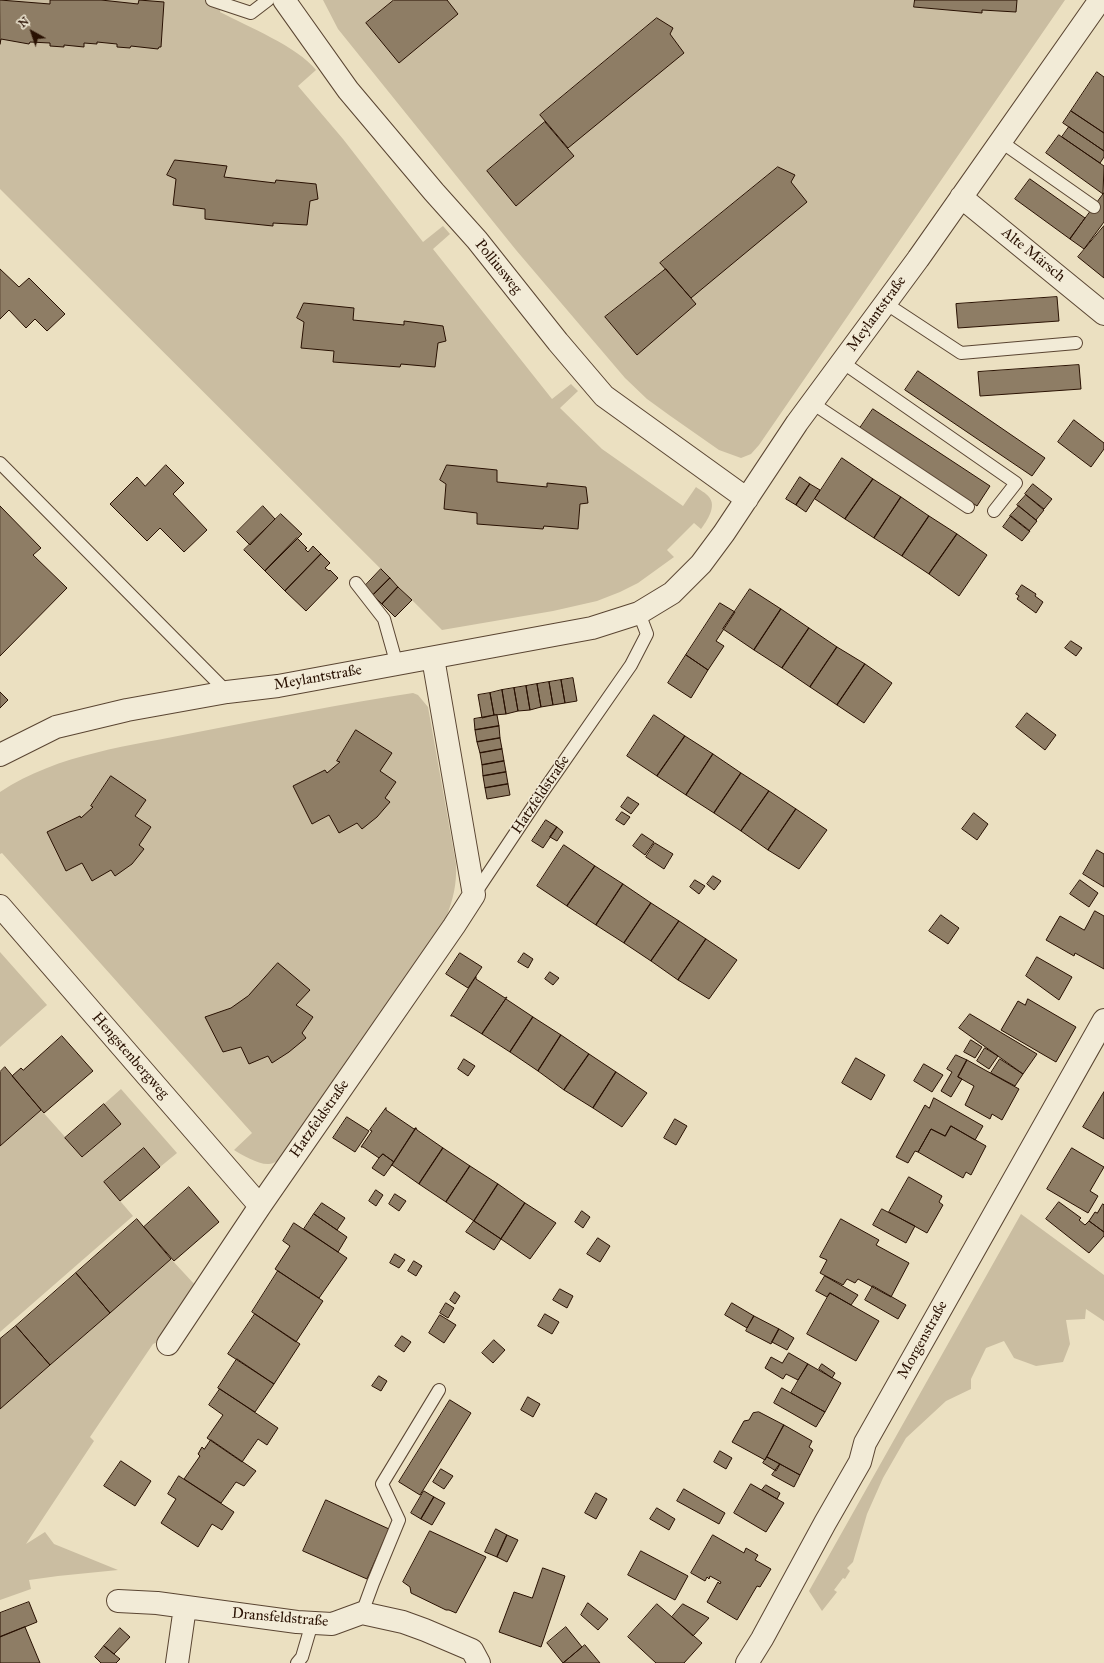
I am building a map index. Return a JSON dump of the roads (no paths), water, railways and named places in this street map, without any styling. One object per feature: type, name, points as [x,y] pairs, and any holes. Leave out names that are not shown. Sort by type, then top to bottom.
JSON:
[{"type":"street","name":"Polliusweg","points":[[284,0],[348,90],[434,192],[477,240],[558,342],[604,396],[746,499]]},
{"type":"street","name":"Meylantstraße","points":[[0,755],[56,728],[127,710],[227,692],[278,686],[592,628],[639,613],[672,593],[701,564],[812,403],[962,197],[1100,0]]},
{"type":"street","name":"Alte Märsch","points":[[962,197],[1104,314]]},
{"type":"street","points":[[433,658],[474,895]]},
{"type":"street","name":"Hatzfeldstraße","points":[[168,1344],[260,1206],[474,895]]},
{"type":"street","name":"Hengstenbergweg","points":[[0,906],[260,1206]]},
{"type":"street","name":"Morgenstraße","points":[[747,1663],[762,1639],[860,1462],[865,1443],[1104,1020]]},
{"type":"street","name":"Dransfeldstraße","points":[[118,1601],[157,1603],[312,1623],[332,1624],[362,1613]]},
{"type":"street","points":[[177,1663],[185,1607]]},
{"type":"street","points":[[362,1613],[403,1622],[472,1650],[479,1663]]},
{"type":"lane","points":[[212,0],[251,13],[268,0]]},
{"type":"lane","points":[[1000,141],[1094,207]]},
{"type":"lane","points":[[885,303],[961,353],[1076,343]]},
{"type":"lane","points":[[842,362],[1016,483],[994,512]]},
{"type":"lane","points":[[812,403],[968,507]]},
{"type":"lane","points":[[0,463],[227,692]]},
{"type":"lane","points":[[356,583],[384,619],[397,665]]},
{"type":"lane","name":"Hatzfeldstraße","points":[[474,895],[609,695],[631,665],[647,634],[639,613]]},
{"type":"lane","points":[[362,1613],[399,1520],[382,1484],[439,1390]]},
{"type":"lane","points":[[297,1663],[302,1657],[312,1623]]}]
